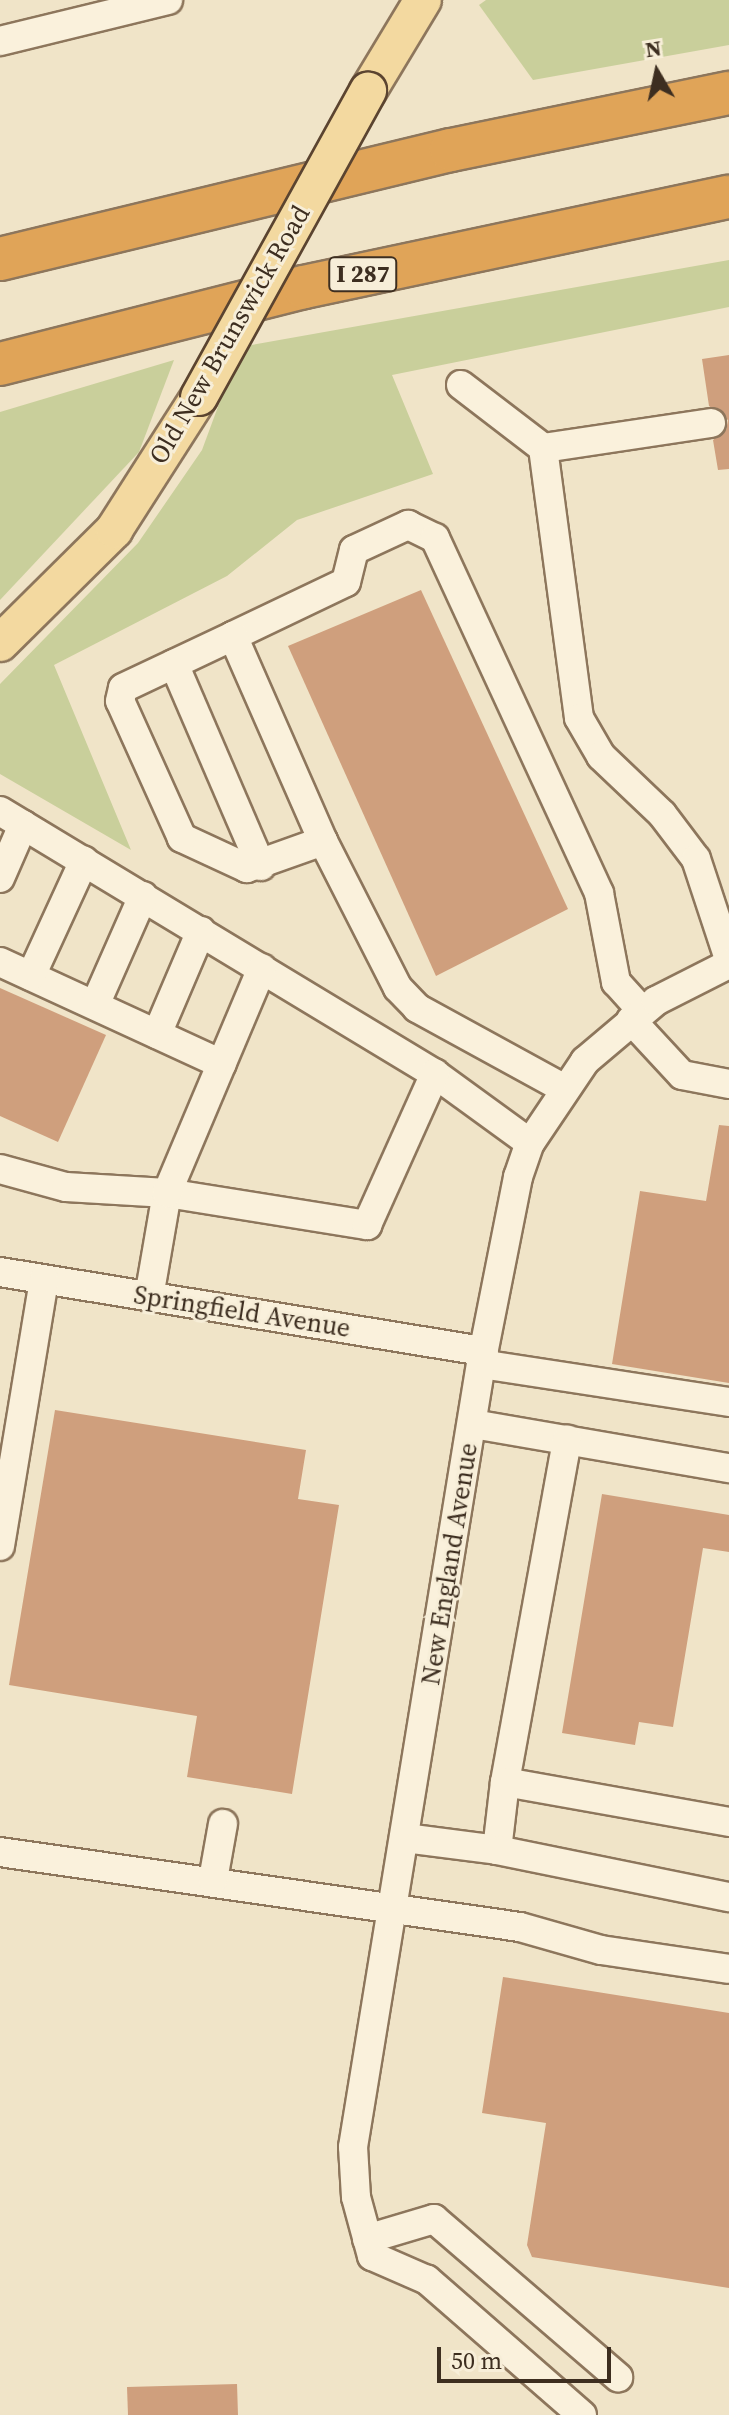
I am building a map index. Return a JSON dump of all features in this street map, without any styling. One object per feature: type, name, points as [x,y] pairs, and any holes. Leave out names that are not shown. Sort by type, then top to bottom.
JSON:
[{"type":"highway","points":[[0,259],[451,150],[729,93]]},
{"type":"highway","name":"I 287","points":[[0,364],[304,287],[729,197]]},
{"type":"main road","name":"Old New Brunswick Road","points":[[0,643],[114,530],[199,397],[416,4]]},
{"type":"street","points":[[1,36],[106,7],[168,0]]},
{"type":"street","points":[[461,385],[543,448],[579,718],[601,756],[662,814],[696,859],[729,962]]},
{"type":"street","points":[[543,448],[711,423]]},
{"type":"street","points":[[323,841],[261,866],[234,865],[174,830],[119,694],[174,664],[346,582],[354,550],[408,525],[435,538],[599,893],[616,982],[636,1015],[682,1075],[729,1084]]},
{"type":"street","points":[[233,636],[323,841],[398,988],[417,1008],[563,1088]]},
{"type":"street","points":[[174,664],[261,866]]},
{"type":"street","points":[[0,878],[11,818],[435,1074],[530,1143]]},
{"type":"street","points":[[31,976],[84,861]]},
{"type":"street","points":[[95,1005],[143,896]]},
{"type":"street","points":[[157,1034],[201,931]]},
{"type":"street","points":[[0,962],[222,1064]]},
{"type":"street","name":"New England Avenue","points":[[370,2248],[353,2147],[482,1357],[530,1143],[563,1088],[636,1015],[729,962]]},
{"type":"street","points":[[149,1297],[167,1193],[262,968]]},
{"type":"street","points":[[0,1169],[66,1187],[167,1193],[367,1225],[435,1074]]},
{"type":"street","name":"Springfield Avenue","points":[[1,1275],[149,1297],[729,1402]]},
{"type":"street","points":[[0,1546],[44,1280]]},
{"type":"street","points":[[473,1424],[729,1468]]},
{"type":"street","points":[[497,1850],[505,1782],[567,1440]]},
{"type":"street","points":[[505,1782],[729,1822]]},
{"type":"street","points":[[213,1880],[223,1824]]},
{"type":"street","points":[[405,1838],[497,1850],[729,1897]]},
{"type":"street","points":[[0,1852],[213,1880],[729,1969]]},
{"type":"street","points":[[370,2248],[434,2219],[618,2377]]},
{"type":"street","points":[[370,2248],[427,2280],[582,2415]]},
{"type":"green space","points":[[486,0],[729,0],[729,45],[533,80],[479,5]]},
{"type":"green space","points":[[729,260],[729,307],[392,375],[433,474],[297,520],[227,576],[54,665],[131,850],[0,774],[0,684],[138,543],[202,450],[240,347]]},
{"type":"green space","points":[[174,360],[139,452],[0,600],[0,412]]},
{"type":"building","points":[[729,355],[729,469],[718,470],[713,440],[726,430],[728,420],[709,406],[702,359]]},
{"type":"building","points":[[421,590],[568,909],[436,976],[288,646]]},
{"type":"building","points":[[0,988],[106,1035],[58,1142],[0,1116]]},
{"type":"building","points":[[719,1125],[729,1126],[729,1383],[612,1364],[640,1191],[706,1201]]},
{"type":"building","points":[[55,1410],[306,1450],[298,1499],[339,1505],[292,1794],[187,1777],[197,1716],[9,1685]]},
{"type":"building","points":[[602,1494],[729,1515],[729,1552],[703,1548],[673,1727],[639,1722],[635,1745],[562,1733]]},
{"type":"building","points":[[503,1977],[729,2013],[729,2288],[532,2257],[527,2245],[546,2123],[482,2113]]},
{"type":"building","points":[[237,2384],[238,2415],[128,2415],[127,2387]]}]
